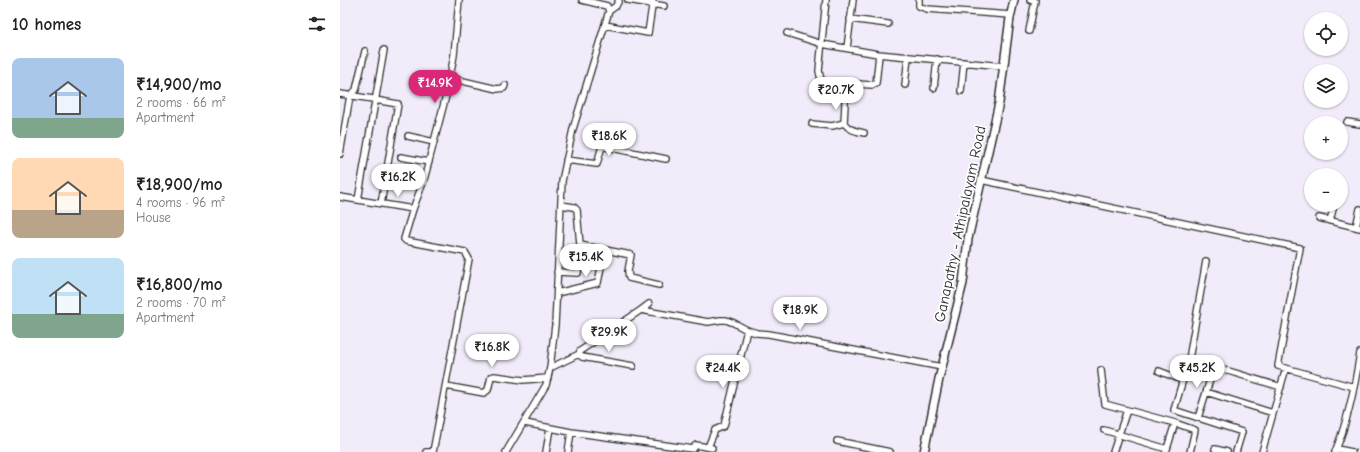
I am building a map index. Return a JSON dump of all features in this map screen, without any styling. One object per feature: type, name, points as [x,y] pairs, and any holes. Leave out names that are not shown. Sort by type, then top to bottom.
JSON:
[{"type":"main road","name":"Ganapathy - Athipalayam Road","points":[[925,452],[942,367],[963,283],[968,239],[997,109],[1010,15],[1014,0]]},
{"type":"street","points":[[426,452],[433,452],[469,259],[464,252],[406,241],[404,239],[424,180],[450,78],[454,55],[459,0]]},
{"type":"street","points":[[506,452],[546,385],[550,368],[555,325],[562,181],[584,89],[609,11],[608,6],[582,0]]},
{"type":"street","points":[[609,11],[616,6],[619,0]]},
{"type":"street","points":[[628,0],[653,2],[664,6]]},
{"type":"street","points":[[826,0],[819,71],[821,80],[846,84],[868,85],[876,83],[879,55]]},
{"type":"street","points":[[847,48],[853,0]]},
{"type":"street","points":[[919,0],[919,6],[927,9],[1010,15]]},
{"type":"street","points":[[1029,31],[1035,1],[1030,0]]},
{"type":"street","points":[[605,25],[648,33],[653,2]]},
{"type":"street","points":[[850,19],[888,24]]},
{"type":"street","points":[[787,33],[822,44],[879,55],[1003,66]]},
{"type":"street","points":[[340,154],[350,96],[356,90],[365,50]]},
{"type":"street","points":[[358,200],[384,50]]},
{"type":"street","points":[[905,85],[908,57]]},
{"type":"street","points":[[934,88],[937,59]]},
{"type":"street","points":[[961,91],[964,62]]},
{"type":"street","points":[[450,78],[497,89],[504,88],[505,85]]},
{"type":"street","points":[[846,84],[844,123],[846,127],[864,134]]},
{"type":"street","points":[[340,94],[398,104],[381,204]]},
{"type":"street","points":[[1348,122],[1360,124]]},
{"type":"street","points":[[812,124],[832,126],[844,123]]},
{"type":"street","points":[[408,136],[434,142]]},
{"type":"street","points":[[566,160],[597,164],[602,146],[666,159]]},
{"type":"street","points":[[401,157],[428,162]]},
{"type":"street","points":[[981,180],[1300,248],[1278,366],[1354,387]]},
{"type":"street","points":[[340,197],[413,210]]},
{"type":"street","points":[[557,272],[578,273],[580,246],[577,210],[574,207],[561,205]]},
{"type":"street","points":[[1319,218],[1358,228],[1360,209]]},
{"type":"street","points":[[1330,221],[1332,212]]},
{"type":"street","points":[[580,246],[631,255],[628,272],[629,278],[659,285]]},
{"type":"street","points":[[557,293],[598,283],[604,251]]},
{"type":"street","points":[[1206,261],[1189,359],[1174,410],[1242,432],[1236,452]]},
{"type":"street","points":[[550,368],[578,354],[580,351],[650,304]]},
{"type":"street","points":[[641,310],[708,322],[726,320],[747,330],[942,367]]},
{"type":"street","points":[[525,422],[571,432],[693,450],[696,445],[710,448],[715,430],[724,426],[747,330]]},
{"type":"street","points":[[1352,452],[1336,451],[1358,372],[1360,353]]},
{"type":"street","points":[[578,354],[582,357],[633,366]]},
{"type":"street","points":[[1189,359],[1281,387]]},
{"type":"street","points":[[1198,418],[1214,367]]},
{"type":"street","points":[[1262,452],[1286,368]]},
{"type":"street","points":[[1100,370],[1105,404],[1195,430],[1190,452]]},
{"type":"street","points":[[1159,371],[1182,380]]},
{"type":"street","points":[[446,386],[484,393],[488,390],[491,377],[494,376],[523,380],[548,378]]},
{"type":"street","points":[[1206,392],[1273,413]]},
{"type":"street","points":[[1113,452],[1127,410]]},
{"type":"street","points":[[1104,430],[1166,450],[1175,423]]},
{"type":"street","points":[[546,452],[550,428]]},
{"type":"street","points":[[568,452],[571,432]]},
{"type":"street","points":[[837,441],[890,452]]},
{"type":"street","points":[[1215,449],[1227,452]]}]
